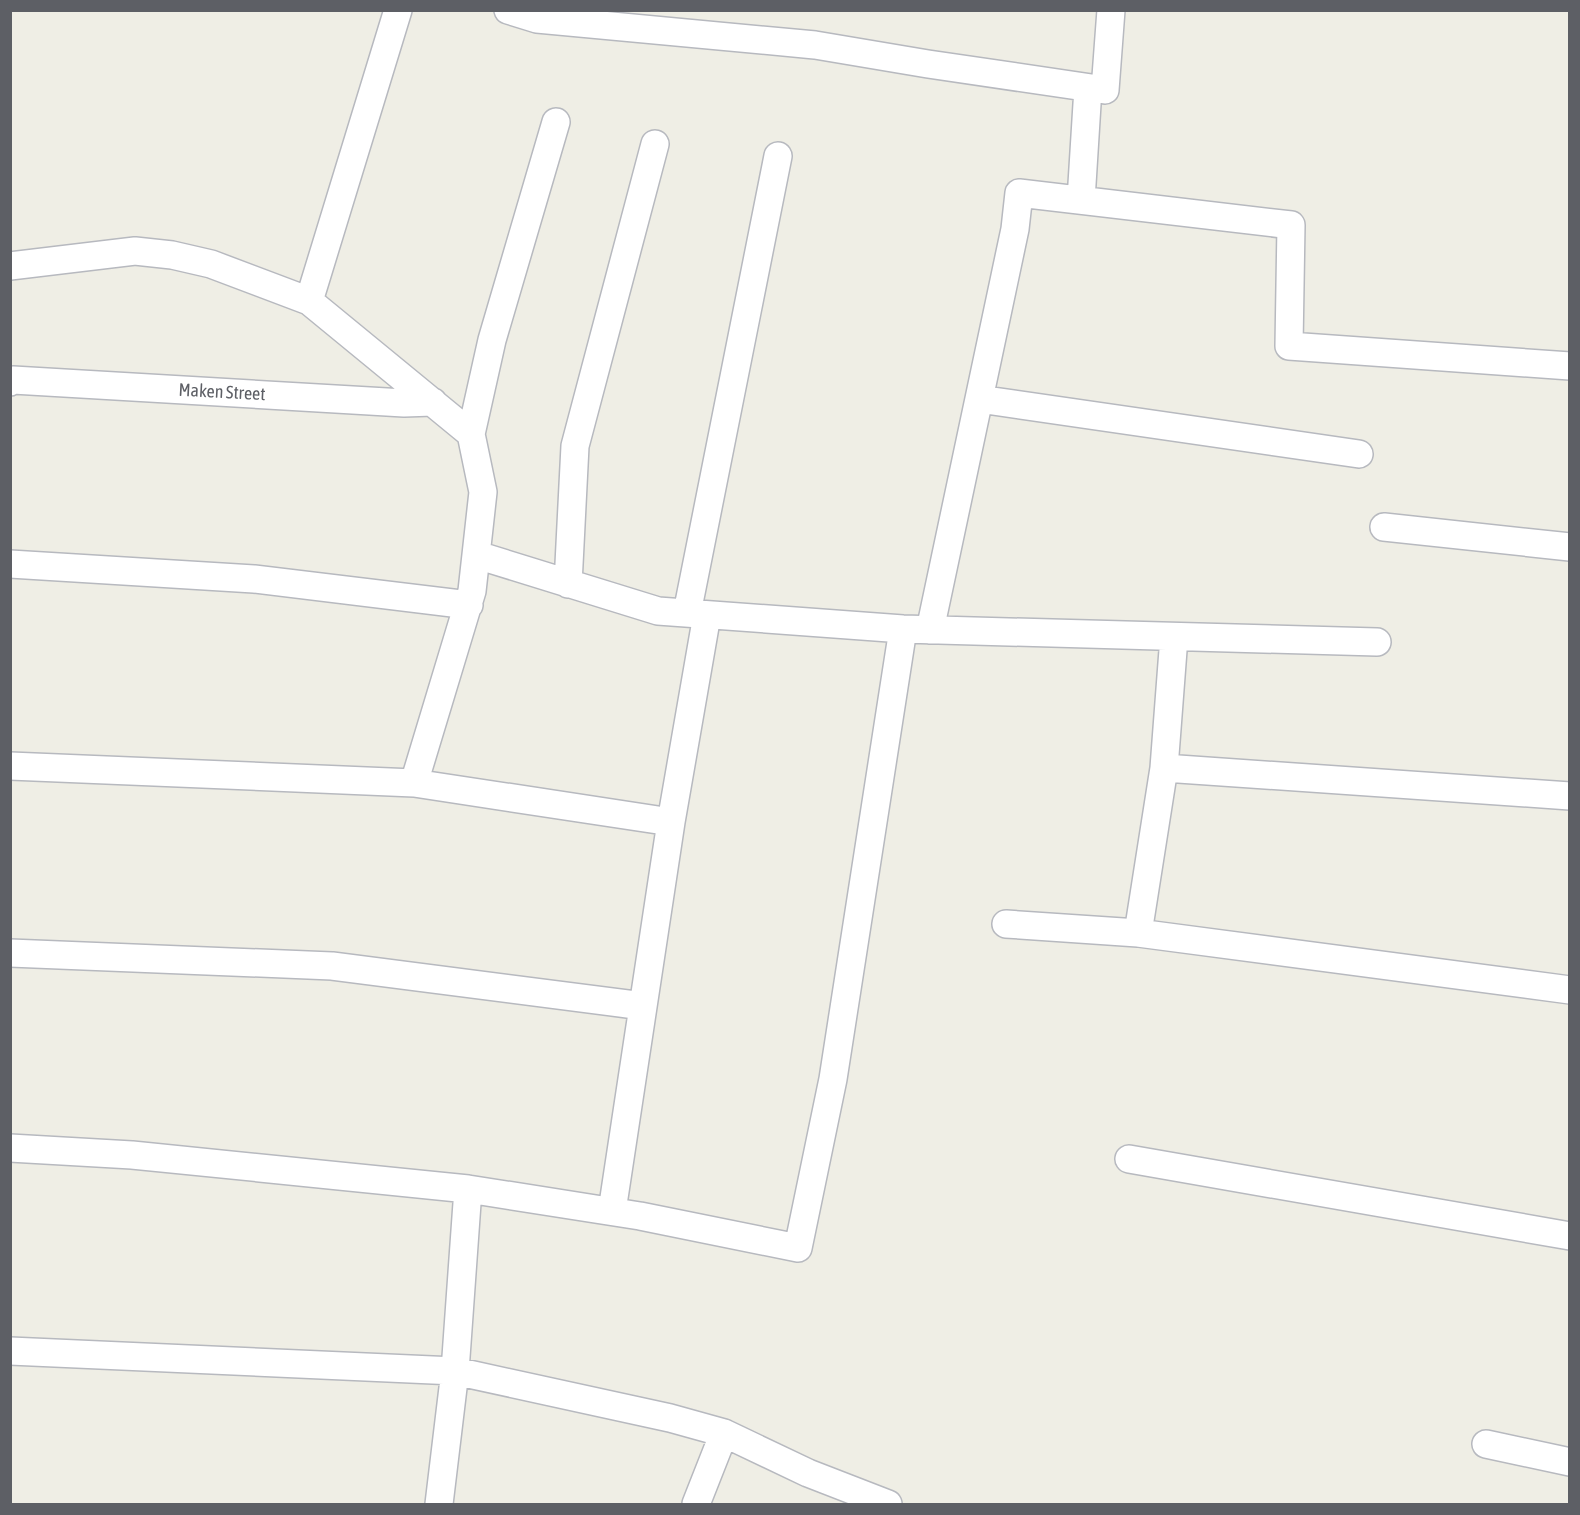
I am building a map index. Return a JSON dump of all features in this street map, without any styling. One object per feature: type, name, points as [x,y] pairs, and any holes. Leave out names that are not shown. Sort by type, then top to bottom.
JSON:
[{"type":"street","points":[[309,301],[398,10]]},
{"type":"street","points":[[508,10],[537,19],[816,45],[1105,90],[1111,10]]},
{"type":"street","points":[[1081,200],[1088,88]]},
{"type":"street","points":[[414,783],[469,605],[483,492],[471,434],[492,340],[556,122]]},
{"type":"street","points":[[568,584],[575,446],[655,144]]},
{"type":"street","points":[[612,1211],[671,822],[697,614],[778,156]]},
{"type":"street","points":[[930,630],[1015,229],[1019,193],[1291,225],[1289,346],[1569,366]]},
{"type":"street","points":[[10,266],[135,251],[172,255],[212,264],[309,301],[471,434]]},
{"type":"street","name":"Maken Street","points":[[10,382],[404,403],[433,402]]},
{"type":"street","points":[[979,399],[1359,454]]},
{"type":"street","points":[[1384,527],[1569,547]]},
{"type":"street","points":[[477,555],[658,611],[903,629],[1377,642]]},
{"type":"street","points":[[10,564],[254,579],[469,605]]},
{"type":"street","points":[[10,1148],[132,1155],[468,1189],[612,1211],[798,1248],[833,1079],[903,629]]},
{"type":"street","points":[[1138,933],[1164,768],[1174,637]]},
{"type":"street","points":[[10,766],[414,783],[671,822]]},
{"type":"street","points":[[1164,768],[1569,796]]},
{"type":"street","points":[[1006,924],[1138,933],[1569,990]]},
{"type":"street","points":[[10,953],[332,966],[643,1006]]},
{"type":"street","points":[[1129,1159],[1569,1236]]},
{"type":"street","points":[[439,1504],[454,1371],[468,1189]]},
{"type":"street","points":[[10,1351],[454,1371],[670,1418],[724,1433],[808,1473],[888,1504]]},
{"type":"street","points":[[696,1504],[724,1433]]},
{"type":"street","points":[[1486,1444],[1569,1462]]}]
